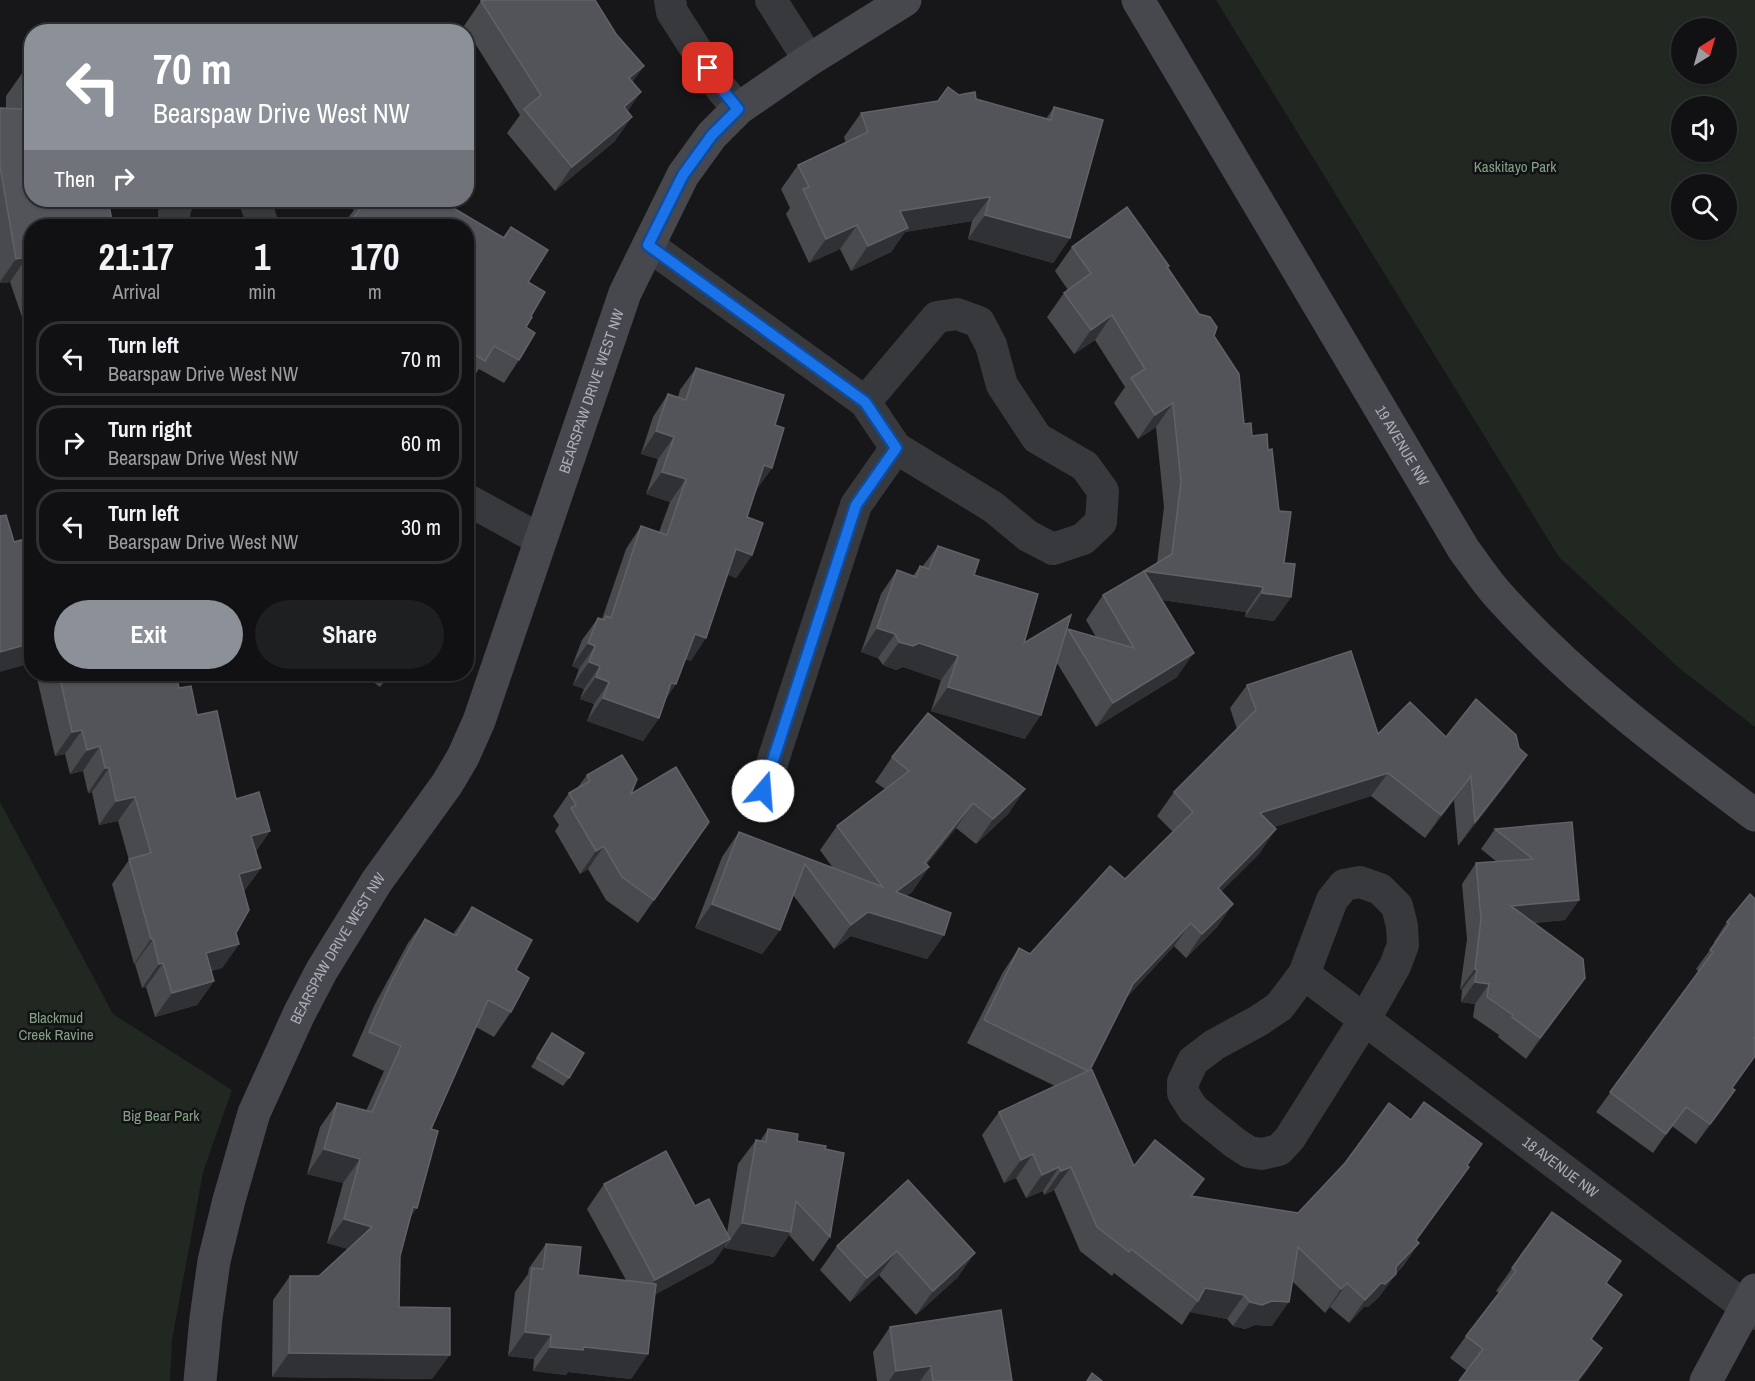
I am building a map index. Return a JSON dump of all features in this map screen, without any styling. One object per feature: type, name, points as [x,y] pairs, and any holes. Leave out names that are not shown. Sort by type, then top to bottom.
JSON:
[{"type":"street","points":[[670,0],[672,12],[720,87],[738,109]]},
{"type":"street","points":[[771,0],[810,60]]},
{"type":"street","name":"BEARSPAW DRIVE WEST NW","points":[[200,1381],[214,1261],[254,1113],[299,1014],[322,970],[377,881],[447,784],[463,757],[479,721],[625,293],[683,175],[712,135],[738,109],[905,0]]},
{"type":"street","name":"19 AVENUE NW","points":[[1138,0],[1436,505],[1471,559],[1499,596],[1549,648],[1605,699],[1755,815]]},
{"type":"street","points":[[648,245],[865,402],[896,448],[993,507],[1029,536],[1053,549],[1083,539],[1101,522],[1103,491],[1085,466],[1037,438],[1002,385],[991,345],[979,322],[957,314],[937,317],[865,402]]},
{"type":"street","points":[[763,791],[856,505],[896,448]]},
{"type":"street","points":[[474,503],[540,540]]},
{"type":"street","points":[[1360,882],[1380,889],[1396,906],[1402,926],[1403,945],[1395,966],[1365,1019],[1290,1138],[1279,1150],[1262,1154],[1249,1152],[1193,1109],[1183,1093],[1183,1082],[1193,1061],[1214,1045],[1279,1007],[1304,974],[1332,900],[1344,885],[1360,882]]},
{"type":"street","name":"18 AVENUE NW","points":[[1304,974],[1752,1304]]},
{"type":"street","points":[[1706,1381],[1752,1304]]},
{"type":"green space","name":"Kaskitayo Park","points":[[1216,0],[1755,0],[1755,727],[1678,667],[1559,557]]},
{"type":"green space","points":[[0,802],[113,1014],[232,1090],[203,1172],[172,1340],[170,1381],[0,1381]]},
{"type":"building","points":[[595,0],[616,34],[644,66],[629,78],[641,92],[624,107],[632,117],[572,167],[524,109],[541,95],[481,1]]},
{"type":"building","points":[[24,72],[24,207],[109,207],[112,219],[24,219],[24,258],[16,259],[0,166],[0,108],[22,109]]},
{"type":"building","points":[[948,87],[959,95],[975,92],[976,99],[1051,120],[1054,107],[1103,120],[1070,238],[985,215],[990,197],[900,211],[908,228],[868,246],[857,225],[826,239],[803,189],[809,187],[798,165],[868,132],[861,113],[938,101]]},
{"type":"building","points":[[362,207],[452,207],[472,219],[352,219]]},
{"type":"building","points":[[1127,207],[1169,266],[1167,267],[1199,314],[1210,317],[1217,327],[1214,336],[1239,374],[1244,424],[1251,423],[1252,436],[1267,434],[1268,450],[1272,449],[1279,511],[1291,512],[1284,563],[1295,564],[1291,597],[1262,593],[1263,587],[1144,571],[1172,554],[1181,482],[1173,403],[1155,415],[1131,378],[1145,369],[1112,315],[1091,330],[1064,293],[1091,273],[1072,247]]},
{"type":"building","points":[[474,220],[504,238],[511,227],[548,250],[528,282],[545,292],[526,327],[535,333],[519,360],[494,346],[485,361],[474,354]]},
{"type":"building","points":[[696,368],[784,395],[775,425],[784,428],[772,468],[764,465],[747,517],[763,523],[752,555],[736,549],[706,638],[695,634],[676,684],[671,683],[659,718],[603,698],[609,682],[596,677],[600,666],[589,662],[595,646],[588,643],[598,618],[604,620],[606,616],[611,618],[641,526],[667,535],[686,479],[662,472],[674,437],[656,431],[668,394],[686,400]]},
{"type":"building","points":[[6,515],[14,542],[24,539],[24,645],[0,652],[0,516]]},
{"type":"building","points":[[938,546],[979,560],[974,575],[1038,594],[1024,643],[1071,615],[1041,715],[948,687],[958,656],[919,643],[913,646],[899,642],[895,634],[877,628],[897,570],[916,577],[920,566],[929,569]]},
{"type":"building","points":[[1144,571],[1194,653],[1113,703],[1068,629],[1134,648],[1103,595]]},
{"type":"building","points":[[1351,651],[1378,734],[1410,702],[1446,737],[1476,699],[1516,735],[1519,748],[1527,755],[1475,822],[1471,776],[1441,815],[1388,773],[1260,813],[1276,829],[1218,888],[1233,904],[1202,934],[1191,923],[1133,984],[1090,1070],[1092,1070],[1134,1166],[1155,1140],[1204,1179],[1191,1196],[1298,1213],[1345,1163],[1389,1103],[1411,1120],[1424,1102],[1482,1144],[1467,1165],[1469,1167],[1416,1240],[1419,1243],[1396,1267],[1396,1274],[1385,1284],[1381,1283],[1365,1300],[1347,1283],[1341,1289],[1298,1247],[1289,1302],[1272,1301],[1262,1305],[1250,1302],[1244,1295],[1205,1288],[1198,1301],[1131,1249],[1129,1252],[1097,1227],[1071,1167],[1061,1171],[1059,1167],[1042,1175],[1033,1154],[1021,1160],[999,1112],[1088,1071],[984,1020],[1019,948],[1030,954],[1110,866],[1125,879],[1193,812],[1174,792],[1256,710],[1247,685]]},
{"type":"building","points":[[61,681],[178,681],[179,688],[191,686],[197,715],[217,711],[236,799],[259,792],[270,831],[251,836],[261,868],[239,874],[249,910],[236,933],[239,944],[206,953],[214,981],[172,993],[163,963],[159,964],[129,859],[151,853],[135,797],[116,801],[109,768],[105,768],[100,746],[87,750],[82,730],[72,732]]},
{"type":"building","points":[[928,713],[1025,789],[993,819],[973,803],[925,863],[929,867],[896,892],[951,913],[944,935],[868,912],[851,925],[805,864],[780,930],[712,904],[739,832],[883,887],[837,826],[909,771],[892,757]]},
{"type":"building","points":[[622,755],[637,779],[631,794],[676,767],[709,822],[654,900],[622,877],[604,846],[596,851],[571,808],[576,805],[569,793],[590,781],[587,775]]},
{"type":"building","points":[[1572,822],[1579,900],[1511,906],[1583,959],[1585,978],[1540,1038],[1487,997],[1489,984],[1475,982],[1481,919],[1476,863],[1533,859],[1495,829]]},
{"type":"building","points":[[1750,894],[1755,899],[1755,1056],[1732,1088],[1735,1090],[1710,1124],[1686,1107],[1666,1134],[1610,1092],[1713,952],[1710,950],[1729,924],[1727,922]]},
{"type":"building","points":[[472,907],[532,940],[516,970],[529,978],[511,1012],[488,1000],[431,1129],[438,1131],[417,1208],[413,1207],[400,1256],[399,1307],[450,1308],[450,1355],[289,1353],[290,1276],[319,1276],[372,1227],[344,1219],[360,1159],[324,1149],[337,1103],[372,1112],[401,1046],[369,1032],[391,982],[425,919],[456,936]]},
{"type":"building","points":[[552,1033],[584,1053],[569,1078],[537,1058]]},
{"type":"building","points":[[768,1129],[798,1134],[797,1141],[826,1146],[825,1149],[844,1153],[830,1237],[796,1201],[791,1232],[742,1223],[756,1140],[766,1142]]},
{"type":"building","points":[[666,1151],[695,1206],[709,1199],[730,1239],[655,1280],[604,1184]]},
{"type":"building","points":[[908,1180],[975,1253],[933,1291],[897,1251],[867,1278],[837,1246]]},
{"type":"building","points":[[1552,1212],[1621,1261],[1606,1283],[1622,1295],[1591,1339],[1602,1348],[1577,1381],[1459,1381],[1483,1349],[1466,1336],[1516,1271],[1512,1268]]},
{"type":"building","points":[[546,1244],[581,1247],[578,1275],[656,1284],[648,1354],[584,1347],[583,1350],[550,1347],[551,1335],[525,1332],[532,1268],[543,1269]]},
{"type":"building","points":[[1001,1310],[1012,1381],[933,1381],[931,1366],[896,1371],[890,1327]]},
{"type":"building","points":[[1092,1373],[1102,1381],[1087,1381]]},
{"type":"route","points":[[708,68],[738,109],[712,135],[683,175],[648,245],[865,402],[896,448],[856,505],[763,791]]},
{"type":"park label","name":"Blackmud Creek Ravine","points":[[56,1026]]},
{"type":"park label","name":"Big Bear Park","points":[[161,1116]]}]
